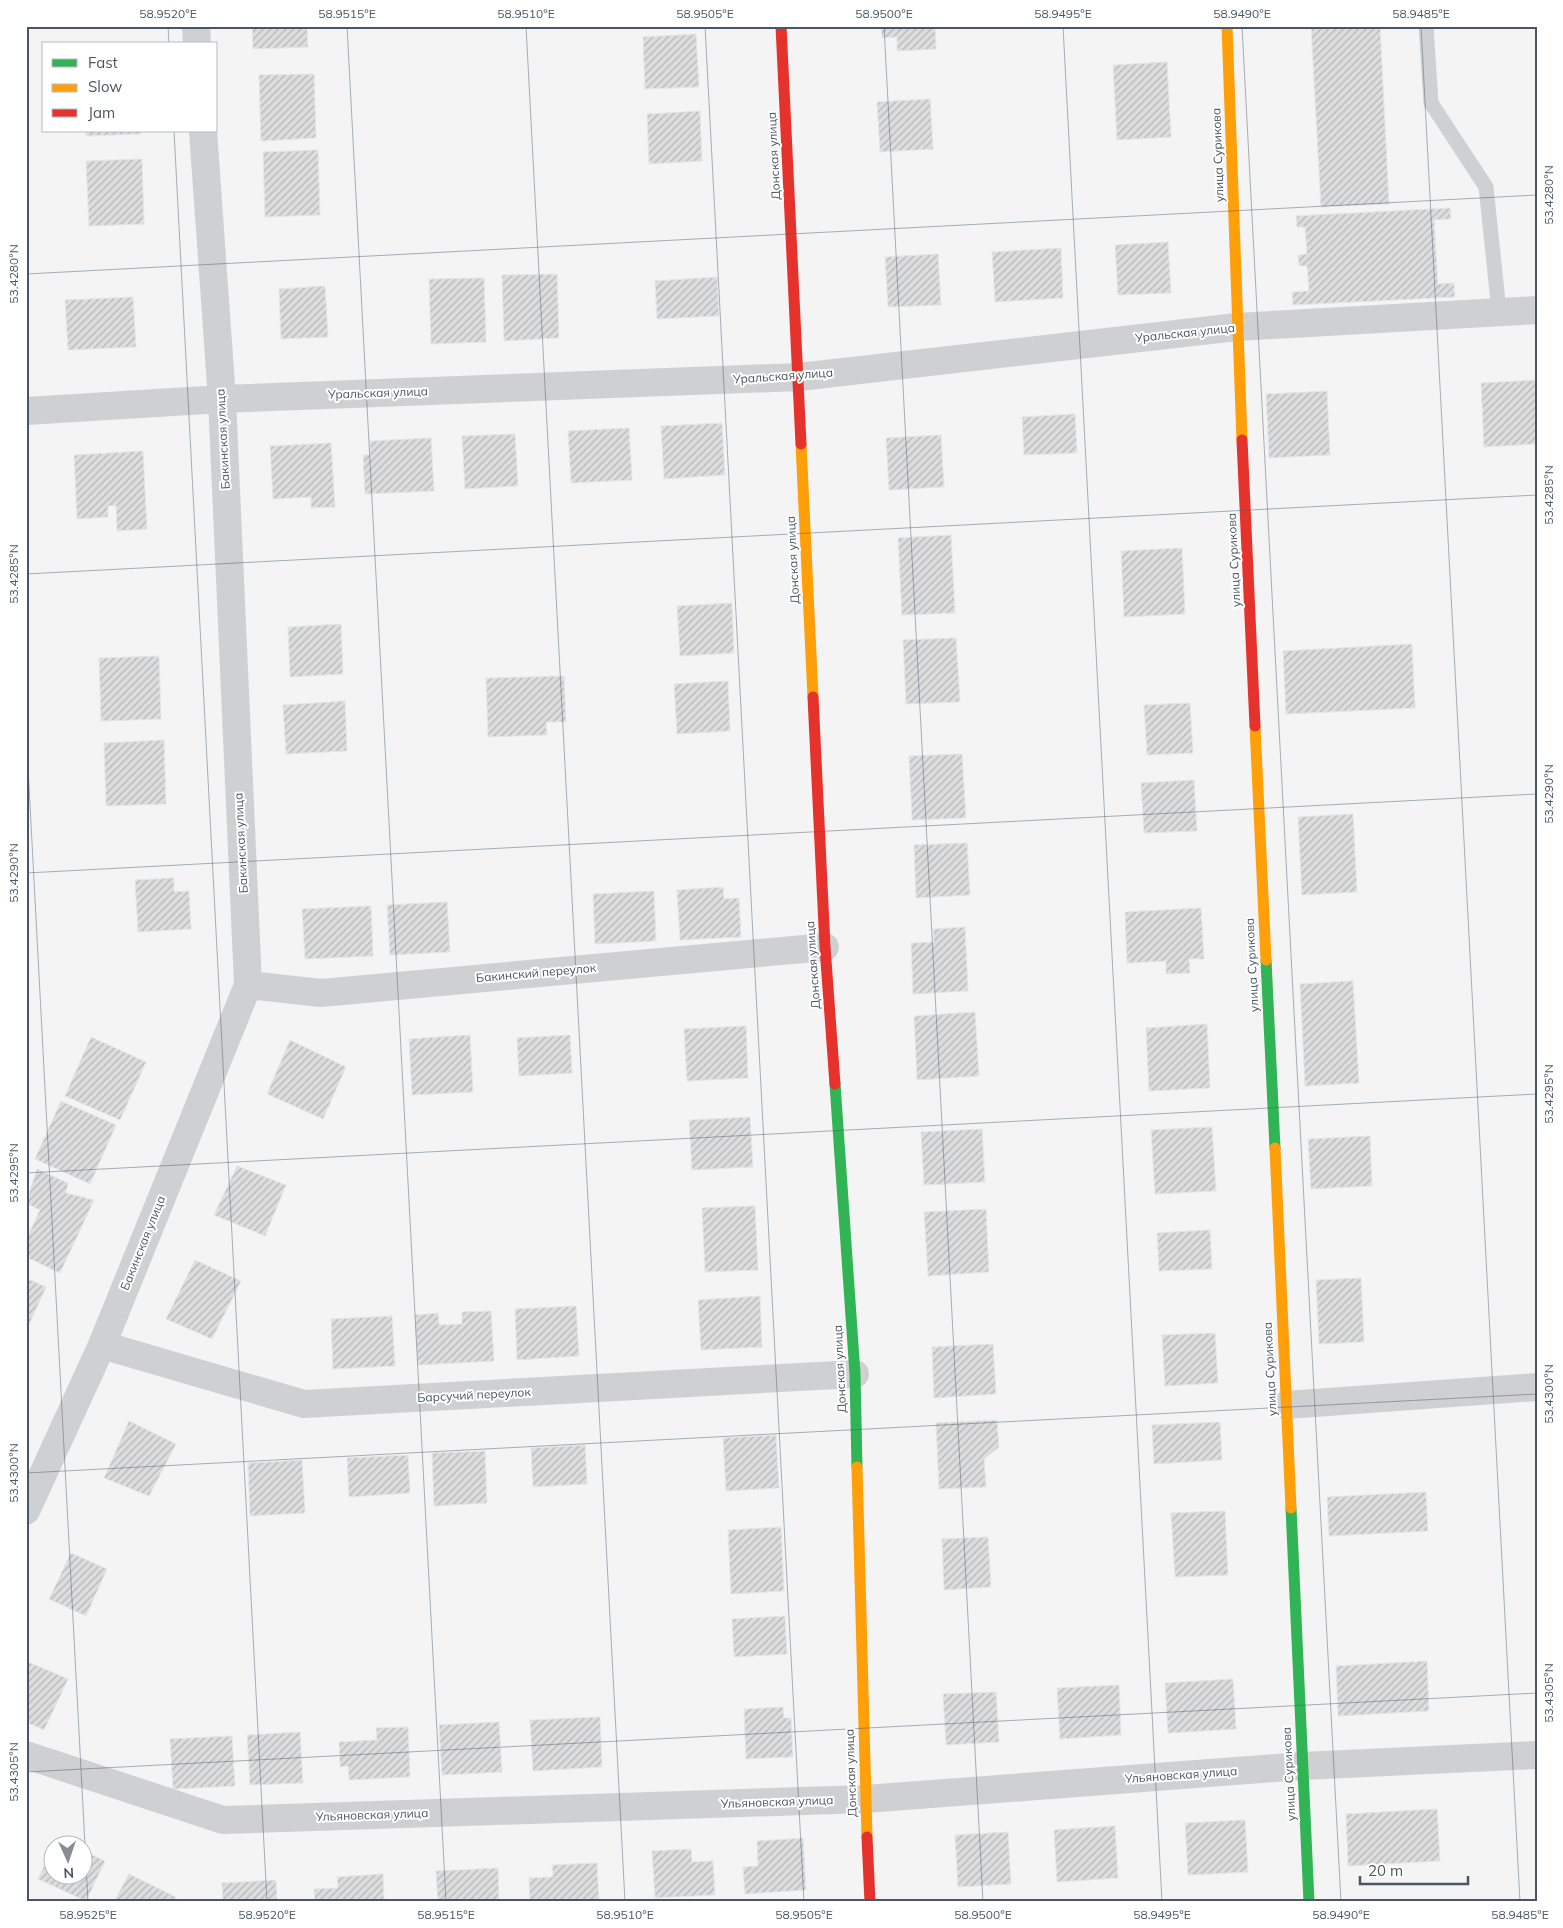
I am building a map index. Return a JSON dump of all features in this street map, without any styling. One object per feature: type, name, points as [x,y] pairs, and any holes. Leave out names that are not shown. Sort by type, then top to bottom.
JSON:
[{"type":"street","points":[[196,26],[197,42]]},
{"type":"street","name":"Донская улица","points":[[782,26],[825,947],[855,1374],[865,1799],[870,1902]]},
{"type":"street","name":"улица Сурикова","points":[[1227,26],[1237,327],[1309,1902]]},
{"type":"street","name":"Бакинская улица","points":[[26,1512],[102,1345],[248,985],[222,399],[203,132]]},
{"type":"street","name":"Уральская улица","points":[[26,411],[222,399],[799,377],[1237,327],[1537,310]]},
{"type":"street","name":"Бакинский переулок","points":[[248,985],[321,993],[825,947]]},
{"type":"street","name":"Барсучий переулок","points":[[102,1345],[304,1404],[855,1374]]},
{"type":"street","points":[[1286,1405],[1537,1387]]},
{"type":"street","name":"Ульяновская улица","points":[[26,1755],[223,1820],[865,1799],[1302,1766],[1537,1755]]},
{"type":"lane","points":[[1426,26],[1431,103],[1486,187],[1499,311]]},
{"type":"building","points":[[252,26],[307,26],[308,47],[253,49]]},
{"type":"building","points":[[881,26],[935,26],[936,49],[897,51],[897,37],[882,38]]},
{"type":"building","points":[[1311,26],[1380,26],[1389,204],[1321,207]]},
{"type":"building","points":[[696,34],[699,87],[645,89],[643,37]]},
{"type":"building","points":[[1167,62],[1171,137],[1117,140],[1113,65]]},
{"type":"building","points":[[314,74],[316,138],[261,141],[259,75]]},
{"type":"building","points":[[930,99],[933,149],[880,152],[877,102]]},
{"type":"building","points":[[700,111],[702,161],[649,164],[647,114]]},
{"type":"building","points":[[86,132],[141,132],[141,134],[86,136]]},
{"type":"building","points":[[318,150],[320,215],[265,217],[263,152]]},
{"type":"building","points":[[142,159],[144,224],[89,226],[86,161]]},
{"type":"building","points":[[1450,208],[1451,219],[1434,220],[1438,284],[1454,283],[1455,297],[1293,305],[1292,292],[1309,291],[1307,266],[1299,266],[1298,255],[1307,254],[1305,227],[1297,227],[1296,216]]},
{"type":"building","points":[[1168,242],[1171,293],[1118,295],[1115,245]]},
{"type":"building","points":[[1061,248],[1063,298],[995,302],[992,252]]},
{"type":"building","points":[[938,254],[941,305],[888,307],[885,257]]},
{"type":"building","points":[[557,274],[559,338],[504,341],[502,275]]},
{"type":"building","points":[[717,277],[719,316],[657,319],[655,281]]},
{"type":"building","points":[[484,278],[486,342],[431,344],[429,279]]},
{"type":"building","points":[[325,286],[328,337],[281,339],[279,289]]},
{"type":"building","points":[[133,297],[136,347],[68,350],[65,300]]},
{"type":"building","points":[[1537,380],[1537,444],[1484,447],[1481,383]]},
{"type":"building","points":[[1327,391],[1330,455],[1269,458],[1266,394]]},
{"type":"building","points":[[1075,414],[1077,453],[1024,455],[1022,417]]},
{"type":"building","points":[[722,423],[725,475],[664,479],[661,426]]},
{"type":"building","points":[[629,428],[632,480],[571,483],[568,431]]},
{"type":"building","points":[[515,434],[518,486],[465,489],[462,436]]},
{"type":"building","points":[[941,435],[944,487],[889,490],[886,438]]},
{"type":"building","points":[[431,438],[434,491],[365,494],[363,455],[370,455],[370,441]]},
{"type":"building","points":[[331,443],[335,507],[311,508],[311,497],[273,499],[270,446]]},
{"type":"building","points":[[143,451],[147,529],[117,531],[116,505],[108,506],[108,517],[77,519],[74,455]]},
{"type":"building","points":[[951,535],[955,613],[902,615],[898,538]]},
{"type":"building","points":[[1182,548],[1185,614],[1124,617],[1121,551]]},
{"type":"building","points":[[732,603],[734,653],[680,656],[677,606]]},
{"type":"building","points":[[341,624],[343,674],[290,677],[288,627]]},
{"type":"building","points":[[956,638],[960,702],[906,704],[903,640]]},
{"type":"building","points":[[1412,644],[1415,708],[1286,714],[1283,651]]},
{"type":"building","points":[[159,656],[161,719],[101,721],[99,658]]},
{"type":"building","points":[[564,676],[566,722],[546,722],[547,735],[488,737],[486,678]]},
{"type":"building","points":[[728,681],[730,731],[677,734],[674,684]]},
{"type":"building","points":[[345,701],[347,751],[286,754],[283,705]]},
{"type":"building","points":[[1190,703],[1193,753],[1147,755],[1144,705]]},
{"type":"building","points":[[164,740],[166,804],[106,806],[104,743]]},
{"type":"building","points":[[962,754],[966,818],[912,820],[909,756]]},
{"type":"building","points":[[1194,780],[1197,831],[1144,833],[1141,783]]},
{"type":"building","points":[[1353,814],[1357,892],[1302,895],[1298,817]]},
{"type":"building","points":[[967,843],[970,895],[916,898],[914,845]]},
{"type":"building","points":[[174,878],[174,892],[189,891],[191,929],[138,932],[135,880]]},
{"type":"building","points":[[723,887],[724,899],[739,898],[741,937],[680,940],[677,890]]},
{"type":"building","points":[[654,891],[656,941],[595,944],[593,894]]},
{"type":"building","points":[[447,902],[450,952],[390,955],[387,905]]},
{"type":"building","points":[[371,906],[373,956],[305,959],[302,909]]},
{"type":"building","points":[[1201,908],[1204,959],[1189,959],[1190,973],[1166,974],[1166,961],[1127,963],[1125,912]]},
{"type":"building","points":[[965,927],[968,991],[913,994],[911,943],[934,942],[933,929]]},
{"type":"building","points":[[1353,981],[1359,1083],[1305,1086],[1300,984]]},
{"type":"building","points":[[975,1012],[979,1076],[917,1080],[914,1016]]},
{"type":"building","points":[[1207,1024],[1210,1088],[1149,1091],[1146,1028]]},
{"type":"building","points":[[746,1026],[748,1078],[687,1081],[684,1029]]},
{"type":"building","points":[[470,1035],[473,1092],[412,1095],[409,1039]]},
{"type":"building","points":[[570,1035],[572,1073],[519,1076],[517,1038]]},
{"type":"building","points":[[91,1037],[146,1062],[120,1120],[65,1096]]},
{"type":"building","points":[[290,1040],[346,1067],[323,1119],[267,1094]]},
{"type":"building","points":[[61,1101],[116,1125],[90,1184],[35,1159]]},
{"type":"building","points":[[750,1117],[753,1167],[692,1170],[689,1120]]},
{"type":"building","points":[[1212,1127],[1216,1191],[1155,1194],[1151,1130]]},
{"type":"building","points":[[982,1129],[985,1182],[924,1185],[921,1132]]},
{"type":"building","points":[[1370,1136],[1372,1186],[1311,1189],[1308,1139]]},
{"type":"building","points":[[237,1166],[286,1185],[265,1236],[214,1215]]},
{"type":"building","points":[[37,1169],[68,1183],[66,1193],[94,1200],[60,1273],[26,1257],[26,1240],[40,1210],[26,1203]]},
{"type":"building","points":[[755,1206],[758,1270],[705,1272],[702,1208]]},
{"type":"building","points":[[986,1209],[989,1272],[928,1276],[924,1212]]},
{"type":"building","points":[[1210,1230],[1212,1269],[1159,1271],[1157,1233]]},
{"type":"building","points":[[195,1260],[241,1281],[212,1339],[166,1319]]},
{"type":"building","points":[[26,1278],[46,1287],[26,1331]]},
{"type":"building","points":[[1361,1278],[1364,1342],[1319,1344],[1316,1280]]},
{"type":"building","points":[[760,1296],[762,1347],[701,1350],[698,1300]]},
{"type":"building","points":[[576,1306],[579,1356],[517,1360],[515,1309]]},
{"type":"building","points":[[491,1311],[494,1361],[418,1365],[415,1315],[438,1313],[439,1325],[462,1324],[462,1312]]},
{"type":"building","points":[[392,1316],[395,1366],[333,1369],[331,1319]]},
{"type":"building","points":[[1215,1333],[1218,1383],[1165,1386],[1162,1335]]},
{"type":"building","points":[[993,1344],[996,1394],[934,1398],[932,1347]]},
{"type":"building","points":[[997,1420],[999,1447],[984,1459],[986,1487],[939,1489],[936,1423]]},
{"type":"building","points":[[129,1421],[176,1444],[149,1496],[104,1478]]},
{"type":"building","points":[[1220,1422],[1222,1460],[1154,1464],[1152,1425]]},
{"type":"building","points":[[776,1435],[779,1488],[726,1491],[723,1438]]},
{"type":"building","points":[[585,1445],[587,1484],[533,1487],[531,1448]]},
{"type":"building","points":[[485,1451],[487,1503],[434,1506],[432,1453]]},
{"type":"building","points":[[408,1455],[410,1493],[349,1497],[347,1458]]},
{"type":"building","points":[[302,1460],[305,1513],[250,1516],[248,1463]]},
{"type":"building","points":[[1426,1492],[1428,1531],[1329,1536],[1327,1497]]},
{"type":"building","points":[[1225,1511],[1228,1575],[1175,1577],[1171,1513]]},
{"type":"building","points":[[781,1527],[784,1591],[731,1594],[728,1530]]},
{"type":"building","points":[[988,1537],[991,1587],[944,1590],[942,1539]]},
{"type":"building","points":[[71,1553],[107,1569],[86,1616],[49,1599]]},
{"type":"building","points":[[785,1616],[787,1654],[734,1657],[732,1619]]},
{"type":"building","points":[[26,1661],[68,1679],[44,1730],[26,1722]]},
{"type":"building","points":[[1427,1661],[1429,1711],[1338,1716],[1336,1666]]},
{"type":"building","points":[[1233,1679],[1236,1729],[1168,1733],[1165,1683]]},
{"type":"building","points":[[1119,1685],[1121,1735],[1060,1739],[1057,1688]]},
{"type":"building","points":[[996,1692],[999,1742],[946,1745],[943,1694]]},
{"type":"building","points":[[783,1707],[784,1718],[791,1718],[793,1757],[746,1759],[744,1709]]},
{"type":"building","points":[[600,1717],[602,1767],[533,1771],[530,1720]]},
{"type":"building","points":[[499,1722],[502,1772],[442,1775],[439,1725]]},
{"type":"building","points":[[408,1727],[410,1777],[349,1780],[348,1766],[340,1767],[339,1742],[377,1740],[376,1728]]},
{"type":"building","points":[[300,1732],[303,1783],[250,1785],[247,1735]]},
{"type":"building","points":[[232,1736],[235,1786],[173,1789],[170,1739]]},
{"type":"building","points":[[1437,1809],[1440,1861],[1348,1866],[1346,1814]]},
{"type":"building","points":[[1245,1820],[1248,1872],[1188,1875],[1185,1823]]},
{"type":"building","points":[[1115,1826],[1118,1878],[1057,1882],[1054,1830]]},
{"type":"building","points":[[1008,1832],[1011,1884],[958,1887],[955,1835]]},
{"type":"building","points":[[803,1838],[806,1890],[745,1894],[743,1867],[758,1866],[757,1841]]},
{"type":"building","points":[[691,1849],[692,1862],[713,1861],[715,1895],[655,1898],[652,1851]]},
{"type":"building","points":[[92,1855],[105,1861],[86,1901],[53,1886],[92,1886]]},
{"type":"building","points":[[597,1863],[599,1901],[530,1902],[529,1878],[553,1877],[552,1865]]},
{"type":"building","points":[[498,1868],[499,1902],[438,1902],[436,1871]]},
{"type":"building","points":[[42,1871],[42,1881],[38,1879]]},
{"type":"building","points":[[129,1874],[176,1897],[173,1902],[114,1902]]},
{"type":"building","points":[[383,1874],[384,1902],[315,1902],[314,1889],[338,1888],[337,1877]]},
{"type":"building","points":[[276,1880],[277,1902],[223,1902],[222,1883]]},
{"type":"traffic: fast","points":[[1266,960],[1275,1148]]},
{"type":"traffic: fast","points":[[835,1084],[855,1374],[857,1467]]},
{"type":"traffic: fast","points":[[1291,1508],[1309,1902]]},
{"type":"traffic: slow","points":[[1227,26],[1242,440]]},
{"type":"traffic: slow","points":[[801,444],[813,697]]},
{"type":"traffic: slow","points":[[1255,726],[1266,960]]},
{"type":"traffic: slow","points":[[1275,1148],[1291,1508]]},
{"type":"traffic: slow","points":[[857,1467],[867,1837]]},
{"type":"traffic: jam","points":[[781,26],[801,444]]},
{"type":"traffic: jam","points":[[1242,440],[1255,726]]},
{"type":"traffic: jam","points":[[813,697],[825,947],[835,1084]]},
{"type":"traffic: jam","points":[[867,1837],[870,1902]]}]
